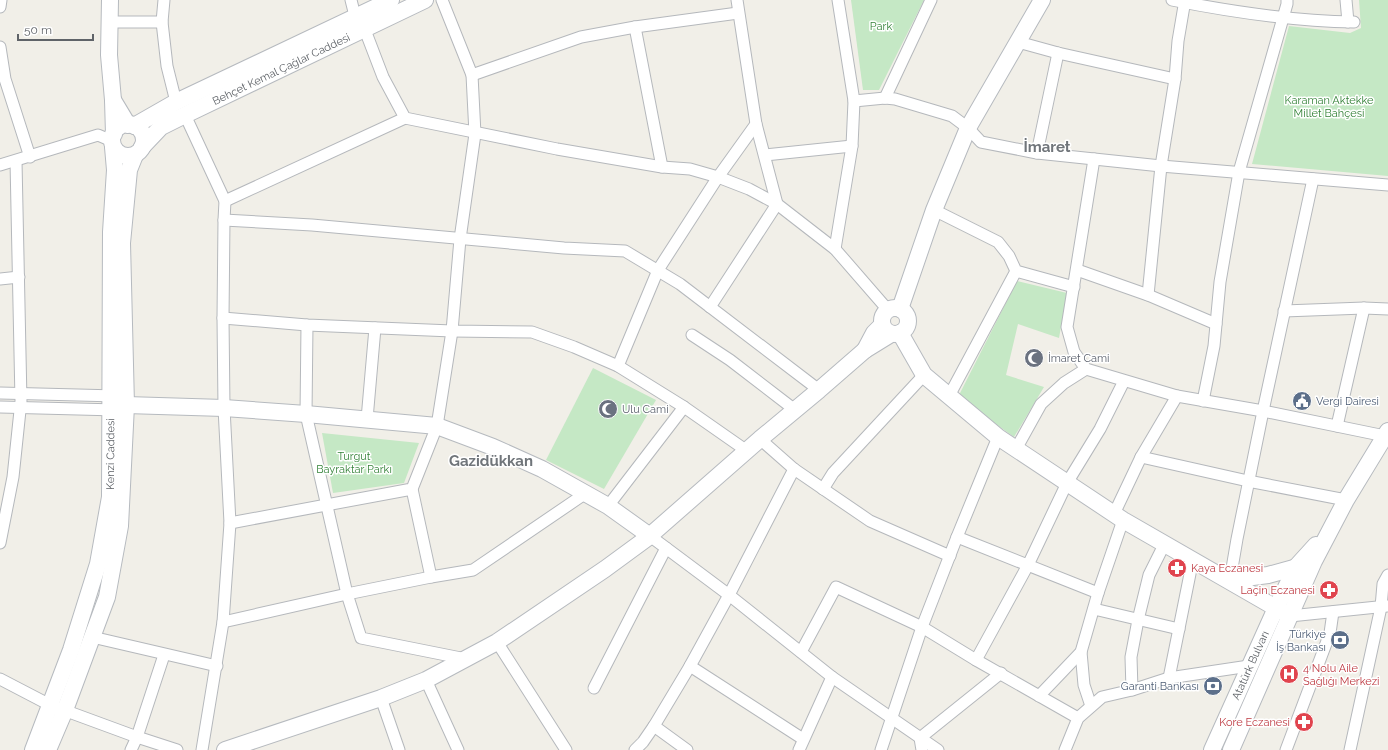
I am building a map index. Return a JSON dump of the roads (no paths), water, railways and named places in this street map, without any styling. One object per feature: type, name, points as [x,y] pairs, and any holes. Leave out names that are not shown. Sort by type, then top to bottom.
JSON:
[{"type":"main road","name":"Kenzi Caddesi","points":[[48,750],[70,650],[98,564],[110,497],[120,403],[112,232],[115,170],[113,100],[110,68],[110,0]]},
{"type":"main road","name":"Behçet Kemal Çağlar Caddesi","points":[[360,23],[391,0]]},
{"type":"main road","name":"Behçet Kemal Çağlar Caddesi","points":[[131,125],[181,109],[360,23],[425,0]]},
{"type":"main road","points":[[225,750],[381,698],[426,680],[497,642],[605,569],[650,536],[760,438],[865,350],[874,333],[892,322],[934,210],[968,128],[1042,0]]},
{"type":"main road","points":[[113,100],[131,125],[142,132],[144,137],[139,151],[130,156],[120,154],[113,141],[119,128],[131,125]]},
{"type":"main road","name":"Behçet Kemal Çağlar Caddesi","points":[[139,151],[181,109]]},
{"type":"main road","name":"Kenzi Caddesi","points":[[33,750],[58,708],[92,637],[107,597],[120,526],[122,243],[129,170],[139,151]]},
{"type":"main road","points":[[892,322],[924,376],[998,437],[1118,517],[1230,580],[1290,616]]},
{"type":"main road","points":[[120,403],[224,408],[437,426],[493,447],[542,469],[608,506],[650,536]]},
{"type":"main road","points":[[1334,524],[1346,500],[1386,434]]},
{"type":"main road","name":"Atatürk Bulvarı","points":[[1231,750],[1314,561],[1334,524]]},
{"type":"main road","name":"Atatürk Bulvarı","points":[[1212,750],[1249,666],[1296,567],[1334,524]]},
{"type":"main road","points":[[1230,580],[1268,575],[1314,561]]},
{"type":"street","points":[[0,0],[0,7]]},
{"type":"street","points":[[164,0],[162,22],[167,66],[181,109],[225,201],[223,318],[224,408],[230,523],[224,622],[202,750]]},
{"type":"street","points":[[351,0],[383,77],[405,118]]},
{"type":"street","points":[[431,577],[412,489],[437,426],[452,331],[460,239],[474,132],[472,75],[442,0]]},
{"type":"street","points":[[710,307],[777,204],[756,124],[737,0]]},
{"type":"street","points":[[835,249],[852,146],[854,101],[838,0]]},
{"type":"street","points":[[885,98],[931,0]]},
{"type":"street","points":[[1172,0],[1184,1],[1221,10],[1318,22],[1351,22],[1346,0]]},
{"type":"street","points":[[1203,401],[1214,346],[1220,282],[1239,172],[1287,0]]},
{"type":"street","points":[[1148,295],[1161,166],[1175,79],[1178,41],[1184,1]]},
{"type":"street","points":[[472,75],[581,37],[635,27],[738,13]]},
{"type":"street","points":[[110,22],[162,22]]},
{"type":"street","points":[[635,27],[662,167]]},
{"type":"street","points":[[1018,42],[1058,53],[1175,79]]},
{"type":"street","points":[[0,47],[5,79],[30,157]]},
{"type":"street","points":[[1037,153],[1058,53]]},
{"type":"street","points":[[854,101],[885,98],[952,116],[968,128],[981,142],[1037,153],[1161,166],[1388,185]]},
{"type":"street","points":[[225,201],[405,118],[557,149],[662,167],[690,169],[718,177],[749,189],[777,204],[835,249],[892,322]]},
{"type":"street","points":[[618,366],[658,270],[718,177],[756,124]]},
{"type":"street","points":[[0,165],[30,157],[98,134],[113,141]]},
{"type":"street","points":[[765,155],[852,146]]},
{"type":"street","points":[[1094,159],[1067,327],[1074,352],[1086,370],[1177,396],[1386,434]]},
{"type":"street","points":[[0,543],[13,477],[21,407],[16,161]]},
{"type":"street","points":[[1230,580],[1248,480],[1313,179]]},
{"type":"street","points":[[934,210],[998,242],[1009,256],[1016,271],[1074,287]]},
{"type":"street","points":[[224,220],[312,225],[564,248],[624,251],[680,284],[819,390]]},
{"type":"street","points":[[1077,270],[1148,295],[1216,324]]},
{"type":"street","points":[[949,396],[1016,271]]},
{"type":"street","points":[[0,279],[19,277]]},
{"type":"street","points":[[1284,311],[1364,308],[1388,309]]},
{"type":"street","points":[[1337,426],[1364,308]]},
{"type":"street","points":[[223,318],[307,325],[452,331],[532,332],[574,347],[618,366],[684,407],[746,451]]},
{"type":"street","points":[[307,325],[306,414],[347,594],[361,638],[466,659]]},
{"type":"street","points":[[367,419],[375,328]]},
{"type":"street","points":[[692,335],[730,360],[795,410]]},
{"type":"street","points":[[1016,448],[1041,404],[1064,383],[1086,370]]},
{"type":"street","points":[[823,489],[833,473],[924,376]]},
{"type":"street","points":[[976,660],[1028,565],[1067,483],[1100,429],[1124,381]]},
{"type":"street","points":[[0,393],[120,403]]},
{"type":"street","points":[[1091,706],[1084,685],[1081,652],[1118,517],[1141,457],[1177,396]]},
{"type":"street","points":[[0,407],[120,403]]},
{"type":"street","points":[[608,506],[684,407]]},
{"type":"street","points":[[880,748],[922,627],[998,437]]},
{"type":"street","points":[[760,438],[794,469],[870,521],[950,556]]},
{"type":"street","points":[[1141,457],[1346,500]]},
{"type":"street","points":[[635,750],[643,742],[654,726],[690,666],[729,596],[794,469]]},
{"type":"street","points":[[230,523],[412,489]]},
{"type":"street","points":[[224,622],[347,594],[473,570],[586,493]]},
{"type":"street","points":[[650,536],[801,652],[832,678],[938,750]]},
{"type":"street","points":[[957,537],[1098,593]]},
{"type":"street","points":[[1132,690],[1131,657],[1138,620],[1150,575],[1165,544]]},
{"type":"street","points":[[594,688],[666,548]]},
{"type":"street","points":[[1169,678],[1193,559]]},
{"type":"street","points":[[1350,750],[1385,607],[1383,584],[1388,575]]},
{"type":"street","points":[[801,652],[836,587],[922,627],[976,660],[1078,718]]},
{"type":"street","points":[[1290,616],[1385,607]]},
{"type":"street","points":[[1094,609],[1179,629]]},
{"type":"street","points":[[1286,750],[1330,633],[1333,612]]},
{"type":"street","points":[[92,637],[164,655],[217,666]]},
{"type":"street","points":[[497,642],[566,750]]},
{"type":"street","points":[[1039,696],[1081,652]]},
{"type":"street","points":[[131,750],[137,737],[164,655]]},
{"type":"street","points":[[690,666],[801,745],[832,678]]},
{"type":"street","points":[[1065,750],[1078,718],[1102,697],[1132,690],[1169,678],[1249,666]]},
{"type":"street","points":[[920,738],[1001,673]]},
{"type":"street","points":[[0,680],[58,708],[177,750]]},
{"type":"street","points":[[426,680],[458,750]]},
{"type":"street","points":[[381,698],[399,750]]},
{"type":"street","points":[[654,726],[687,750]]},
{"type":"street","points":[[920,738],[922,750]]},
{"type":"place","name":"İmaret Cami","points":[[1034,358]]},
{"type":"place","name":"Vergi Dairesi","points":[[1302,401]]},
{"type":"place","name":"Ulu Cami","points":[[608,409]]},
{"type":"place","name":"Kaya Eczanesi","points":[[1177,568]]},
{"type":"place","name":"Laçin Eczanesi","points":[[1329,590]]},
{"type":"place","name":"Türkiye İş Bankası","points":[[1340,640]]},
{"type":"place","name":"4 Nolu Aile Sağlığı Merkezi","points":[[1289,674]]},
{"type":"place","name":"Garanti Bankası","points":[[1213,686]]},
{"type":"place","name":"Kore Eczanesi","points":[[1304,722]]},
{"type":"district","name":"İmaret","points":[[1047,147]]},
{"type":"district","name":"Gazidükkan","points":[[491,461]]},
{"type":"park label","name":"Park","points":[[881,26]]},
{"type":"park label","name":"Karaman Aktekke Millet Bahçesi","points":[[1329,106]]},
{"type":"park label","name":"Turgut Bayraktar Parkı","points":[[354,462]]}]
